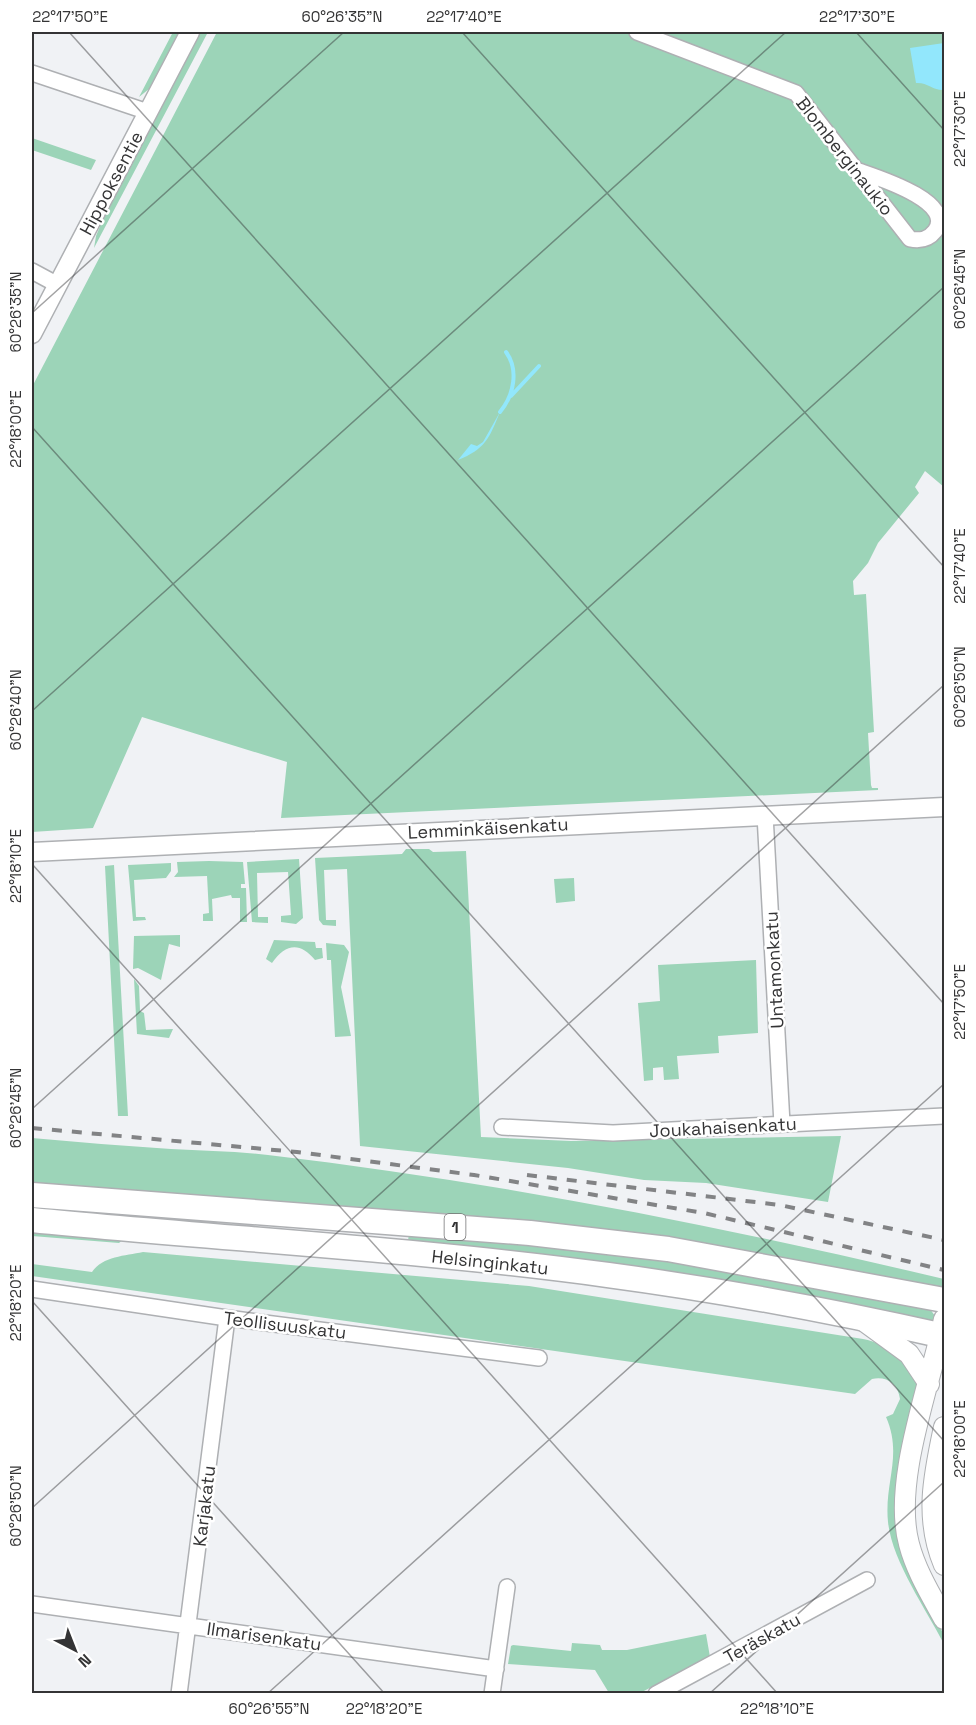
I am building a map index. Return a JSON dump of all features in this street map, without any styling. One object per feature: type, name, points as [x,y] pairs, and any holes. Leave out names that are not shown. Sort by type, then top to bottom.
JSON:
[{"type":"highway","name":"Helsinginkatu","points":[[32,1195],[530,1233],[668,1249],[945,1300]]},
{"type":"highway","name":"Helsinginkatu","points":[[32,1220],[537,1266],[676,1285],[943,1330]]},
{"type":"main road","points":[[859,1317],[909,1354],[929,1384]]},
{"type":"main road","points":[[943,1330],[909,1466],[904,1513],[912,1554],[945,1619]]},
{"type":"main road","points":[[945,1427],[933,1481],[931,1503],[936,1544],[945,1565]]},
{"type":"street","name":"Hippoksentie","points":[[32,334],[190,32]]},
{"type":"street","name":"Blomberginaukio","points":[[637,32],[796,93],[910,239],[920,241],[933,234],[939,226],[935,210],[916,194],[859,171]]},
{"type":"street","points":[[32,74],[148,112]]},
{"type":"street","points":[[32,271],[58,285]]},
{"type":"street","name":"Lemminkäisenkatu","points":[[32,852],[945,807]]},
{"type":"street","name":"Untamonkatu","points":[[765,815],[782,1124]]},
{"type":"street","name":"Joukahaisenkatu","points":[[502,1127],[613,1132],[945,1116]]},
{"type":"street","name":"Teollisuuskatu","points":[[32,1289],[227,1318],[539,1358]]},
{"type":"street","name":"Karjakatu","points":[[179,1694],[227,1318]]},
{"type":"street","name":"Teräskatu","points":[[656,1694],[867,1580]]},
{"type":"street","points":[[492,1694],[507,1587]]},
{"type":"street","name":"Ilmarisenkatu","points":[[32,1604],[496,1669]]},
{"type":"green space","points":[[173,32],[179,32],[149,89],[139,97]]},
{"type":"green space","points":[[200,32],[208,32],[94,248],[105,214]]},
{"type":"green space","points":[[217,32],[944,32],[944,487],[925,471],[915,487],[919,493],[878,543],[868,563],[853,581],[854,595],[866,594],[874,732],[868,733],[871,785],[872,788],[878,788],[878,790],[281,818],[287,762],[142,717],[93,828],[32,832],[32,387]]},
{"type":"green space","points":[[32,138],[96,160],[91,170],[32,150]]},
{"type":"green space","points":[[406,849],[429,849],[433,852],[466,851],[481,1137],[571,1141],[841,1136],[828,1202],[706,1183],[644,1180],[568,1168],[360,1146],[347,869],[324,870],[326,920],[336,920],[336,926],[323,925],[319,920],[315,858],[402,854]]},
{"type":"green space","points":[[299,859],[303,918],[296,924],[281,922],[281,916],[291,915],[288,872],[257,873],[258,917],[268,917],[268,923],[252,922],[247,862]]},
{"type":"green space","points":[[177,862],[243,862],[245,884],[241,884],[241,888],[246,888],[247,922],[240,922],[240,898],[232,898],[231,895],[212,899],[213,921],[203,921],[203,914],[209,913],[207,876],[174,877],[178,872]]},
{"type":"green space","points":[[171,863],[171,871],[166,878],[134,880],[136,917],[145,917],[146,920],[133,921],[128,865]]},
{"type":"green space","points":[[114,865],[128,1116],[118,1116],[105,866]]},
{"type":"green space","points":[[574,878],[575,901],[556,903],[554,879]]},
{"type":"green space","points":[[180,935],[180,947],[169,944],[161,980],[138,968],[133,969],[134,936]]},
{"type":"green space","points":[[274,940],[315,942],[316,948],[322,948],[323,958],[315,960],[304,950],[293,947],[282,952],[272,963],[266,959]]},
{"type":"green space","points":[[326,943],[344,945],[349,952],[341,987],[351,1036],[335,1037],[331,960],[327,960]]},
{"type":"green space","points":[[756,960],[758,1033],[718,1036],[719,1053],[677,1056],[679,1079],[664,1080],[663,1067],[653,1068],[653,1080],[644,1081],[638,1003],[660,1001],[658,965]]},
{"type":"green space","points":[[134,979],[139,986],[140,1011],[144,1013],[146,1030],[173,1029],[169,1038],[137,1034]]},
{"type":"green space","points":[[32,1138],[268,1155],[523,1192],[776,1241],[944,1279],[944,1291],[32,1184]]},
{"type":"green space","points":[[32,1229],[124,1239],[119,1243],[32,1236]]},
{"type":"green space","points":[[409,1233],[643,1256],[930,1309],[940,1323],[408,1241]]},
{"type":"green space","points":[[143,1252],[529,1286],[863,1339],[882,1345],[905,1362],[918,1387],[913,1576],[944,1635],[944,1644],[903,1569],[891,1537],[887,1508],[893,1444],[886,1417],[893,1414],[900,1399],[897,1389],[886,1380],[872,1379],[855,1394],[32,1276],[32,1264],[92,1272],[108,1260]]},
{"type":"green space","points":[[706,1634],[710,1657],[638,1694],[609,1693],[595,1670],[508,1664],[513,1645],[571,1651],[572,1643],[600,1645],[602,1650],[627,1650]]},
{"type":"water","points":[[944,43],[944,90],[916,83],[910,48]]},
{"type":"water","points":[[500,412],[485,442],[474,452],[458,460],[471,444],[477,446],[483,442]]},
{"type":"waterway","points":[[500,412],[509,398],[514,374],[506,352]]},
{"type":"waterway","points":[[511,396],[539,366]]},
{"type":"railway","points":[[32,1128],[297,1152],[474,1175],[704,1213],[944,1270]]},
{"type":"railway","points":[[527,1175],[780,1205],[944,1240]]}]
